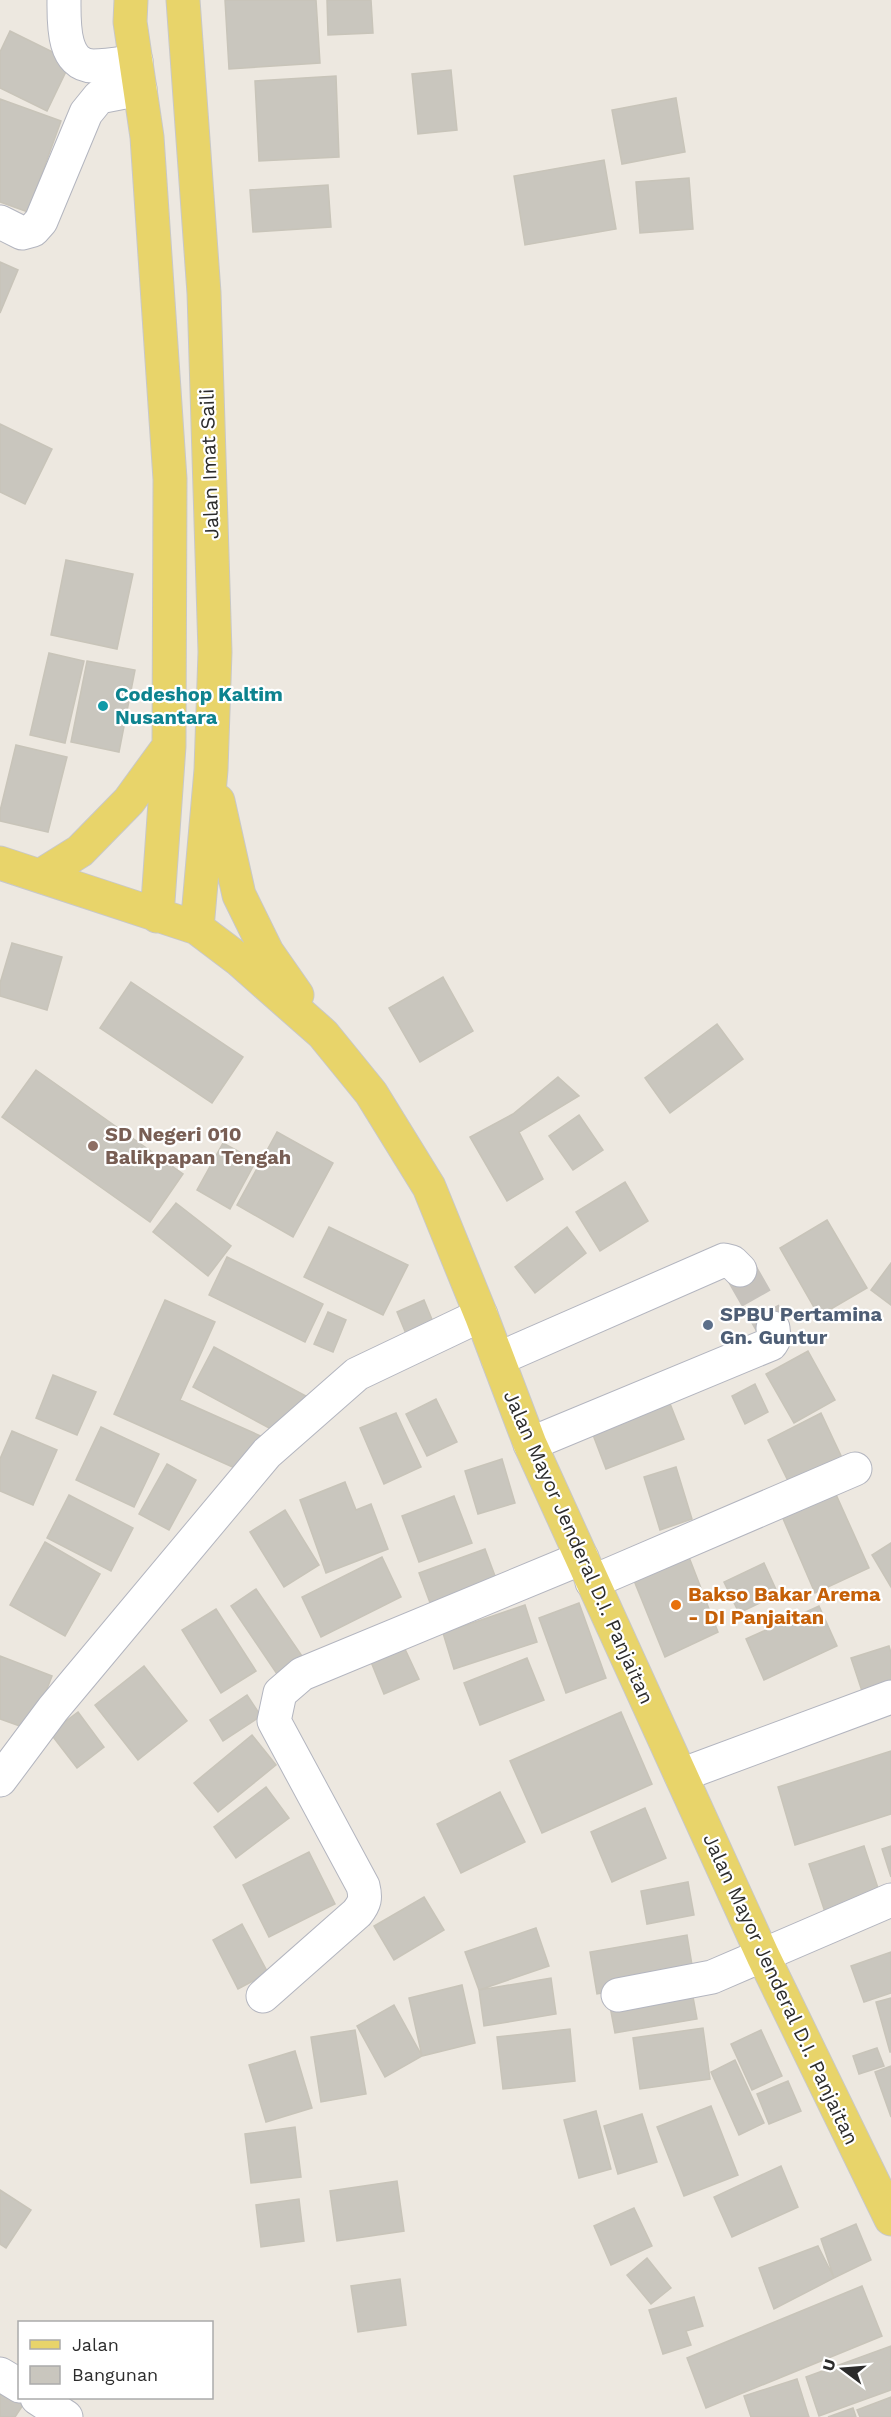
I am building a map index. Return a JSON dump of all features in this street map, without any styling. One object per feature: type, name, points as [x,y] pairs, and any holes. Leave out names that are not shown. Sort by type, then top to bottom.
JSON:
[{"type":"main road","name":"Jalan Imat Saili","points":[[131,0],[130,22],[147,137],[170,479],[169,746],[157,916]]},
{"type":"main road","name":"Jalan Imat Saili","points":[[183,0],[204,294],[215,652],[210,770],[197,928]]},
{"type":"main road","points":[[40,876],[80,851],[129,801],[169,746]]},
{"type":"main road","points":[[210,770],[239,895],[267,952],[323,1034]]},
{"type":"main road","points":[[0,863],[197,928]]},
{"type":"main road","name":"Jalan Mayor Jenderal D.I. Panjaitan","points":[[197,928],[238,959],[323,1034],[371,1093],[429,1187],[482,1316],[530,1444],[763,1956],[891,2219]]},
{"type":"street","points":[[64,0],[66,41],[76,59],[92,66],[138,75]]},
{"type":"street","points":[[0,222],[22,232],[33,230],[41,221],[86,113],[99,97],[138,75]]},
{"type":"street","points":[[498,1359],[724,1260],[732,1262],[740,1270]]},
{"type":"street","points":[[0,1780],[53,1708],[267,1453],[357,1374],[482,1316]]},
{"type":"street","points":[[530,1444],[771,1344],[774,1339],[773,1328]]},
{"type":"street","points":[[263,1996],[357,1913],[364,1904],[365,1895],[363,1886],[274,1721],[280,1693],[303,1674],[855,1469]]},
{"type":"street","points":[[681,1775],[891,1697]]},
{"type":"street","points":[[618,1995],[712,1977],[891,1900]]},
{"type":"street","points":[[0,2374],[18,2385]]},
{"type":"street","points":[[40,2399],[66,2417]]},
{"type":"building","points":[[225,0],[316,0],[320,63],[229,69]]},
{"type":"building","points":[[327,0],[371,0],[373,33],[328,35]]},
{"type":"building","points":[[10,31],[71,61],[47,111],[0,88],[0,52]]},
{"type":"building","points":[[451,70],[457,130],[418,134],[412,74]]},
{"type":"building","points":[[336,76],[339,157],[259,161],[255,81]]},
{"type":"building","points":[[676,98],[685,152],[622,164],[612,110]]},
{"type":"building","points":[[0,99],[61,121],[28,212],[0,202]]},
{"type":"building","points":[[604,160],[616,229],[525,245],[514,176]]},
{"type":"building","points":[[689,178],[693,229],[640,233],[636,182]]},
{"type":"building","points":[[328,185],[331,227],[253,232],[250,190]]},
{"type":"building","points":[[0,262],[18,270],[0,313]]},
{"type":"building","points":[[0,424],[52,449],[25,504],[0,492]]},
{"type":"building","points":[[66,560],[133,574],[117,649],[51,635]]},
{"type":"building","points":[[49,653],[84,661],[65,743],[30,735]]},
{"type":"building","name":"Codeshop Kaltim Nusantara","points":[[87,661],[135,670],[119,752],[71,742]]},
{"type":"building","points":[[16,745],[67,757],[48,832],[0,821],[0,811]]},
{"type":"building","points":[[12,943],[62,957],[47,1010],[0,996],[0,983]]},
{"type":"building","points":[[443,977],[473,1031],[420,1062],[389,1008]]},
{"type":"building","points":[[131,982],[243,1057],[212,1103],[100,1028]]},
{"type":"building","points":[[717,1024],[743,1059],[670,1113],[645,1078]]},
{"type":"building","name":"SD Negeri 010 Balikpapan Tengah","points":[[36,1070],[183,1174],[150,1222],[2,1117]]},
{"type":"building","points":[[558,1077],[579,1096],[519,1132],[543,1179],[507,1201],[470,1137],[513,1114]]},
{"type":"building","points":[[579,1115],[603,1150],[573,1170],[549,1136]]},
{"type":"building","points":[[277,1132],[333,1163],[293,1237],[237,1205]]},
{"type":"building","points":[[223,1143],[256,1161],[230,1209],[197,1190]]},
{"type":"building","points":[[625,1182],[648,1221],[600,1251],[576,1212]]},
{"type":"building","points":[[176,1203],[231,1246],[208,1276],[153,1232]]},
{"type":"building","points":[[827,1220],[867,1288],[819,1316],[780,1248]]},
{"type":"building","points":[[329,1227],[408,1265],[383,1315],[304,1277]]},
{"type":"building","points":[[567,1227],[586,1253],[535,1293],[515,1267]]},
{"type":"building","points":[[227,1257],[323,1304],[305,1342],[209,1295]]},
{"type":"building","points":[[891,1263],[891,1305],[871,1290]]},
{"type":"building","points":[[165,1300],[215,1322],[180,1400],[263,1437],[246,1473],[114,1414]]},
{"type":"building","points":[[424,1300],[436,1329],[409,1341],[397,1312]]},
{"type":"building","points":[[328,1312],[346,1320],[333,1352],[314,1344]]},
{"type":"building","points":[[214,1347],[306,1396],[284,1436],[193,1387]]},
{"type":"building","points":[[808,1351],[835,1400],[794,1423],[766,1374]]},
{"type":"building","points":[[53,1375],[96,1392],[77,1435],[36,1418]]},
{"type":"building","points":[[755,1384],[768,1412],[745,1424],[732,1396]]},
{"type":"building","points":[[667,1396],[684,1439],[606,1469],[590,1427]]},
{"type":"building","points":[[436,1399],[457,1442],[427,1456],[406,1414]]},
{"type":"building","points":[[396,1413],[421,1467],[384,1484],[360,1428]]},
{"type":"building","points":[[821,1413],[843,1460],[791,1487],[768,1440]]},
{"type":"building","points":[[101,1427],[159,1454],[134,1507],[76,1480]]},
{"type":"building","points":[[12,1431],[57,1450],[33,1505],[0,1491],[0,1459]]},
{"type":"building","points":[[502,1459],[515,1503],[478,1514],[465,1471]]},
{"type":"building","points":[[167,1464],[196,1480],[169,1530],[139,1514]]},
{"type":"building","points":[[676,1467],[692,1519],[660,1530],[644,1477]]},
{"type":"building","points":[[345,1482],[356,1510],[371,1504],[388,1549],[326,1573],[300,1500]]},
{"type":"building","points":[[834,1490],[869,1568],[815,1593],[781,1514]]},
{"type":"building","points":[[69,1495],[133,1528],[111,1571],[47,1538]]},
{"type":"building","points":[[454,1496],[472,1543],[419,1562],[402,1516]]},
{"type":"building","points":[[285,1510],[319,1565],[284,1587],[250,1532]]},
{"type":"building","points":[[45,1542],[100,1574],[65,1636],[10,1605]]},
{"type":"building","points":[[891,1543],[891,1587],[872,1555]]},
{"type":"building","points":[[485,1549],[498,1584],[432,1608],[419,1573]]},
{"type":"building","name":"Bakso Bakar Arema - DI Panjaitan","points":[[687,1552],[718,1632],[665,1657],[633,1578]]},
{"type":"building","points":[[382,1557],[401,1597],[321,1637],[302,1597]]},
{"type":"building","points":[[764,1563],[778,1594],[739,1613],[724,1582]]},
{"type":"building","points":[[256,1589],[302,1656],[277,1674],[231,1606]]},
{"type":"building","points":[[579,1603],[606,1678],[566,1693],[539,1618]]},
{"type":"building","points":[[525,1605],[537,1642],[454,1669],[443,1633]]},
{"type":"building","points":[[819,1606],[837,1646],[764,1680],[746,1639]]},
{"type":"building","points":[[216,1609],[256,1671],[221,1693],[182,1630]]},
{"type":"building","points":[[889,1646],[891,1695],[866,1703],[851,1658]]},
{"type":"building","points":[[404,1647],[419,1679],[384,1694],[371,1662]]},
{"type":"building","points":[[0,1656],[52,1676],[31,1730],[0,1719]]},
{"type":"building","points":[[527,1658],[544,1700],[480,1725],[464,1683]]},
{"type":"building","points":[[144,1666],[187,1721],[138,1760],[95,1705]]},
{"type":"building","points":[[247,1695],[261,1716],[223,1741],[210,1720]]},
{"type":"building","points":[[78,1712],[104,1747],[77,1768],[50,1733]]},
{"type":"building","points":[[621,1712],[652,1784],[542,1833],[510,1761]]},
{"type":"building","points":[[252,1735],[276,1765],[218,1812],[194,1783]]},
{"type":"building","points":[[891,1751],[891,1814],[795,1845],[778,1787]]},
{"type":"building","points":[[266,1787],[289,1818],[236,1858],[214,1827]]},
{"type":"building","points":[[500,1792],[525,1842],[461,1873],[437,1824]]},
{"type":"building","points":[[645,1808],[666,1858],[612,1882],[591,1832]]},
{"type":"building","points":[[864,1846],[880,1894],[825,1912],[809,1864]]},
{"type":"building","points":[[891,1846],[891,1877],[882,1849]]},
{"type":"building","points":[[309,1852],[335,1904],[269,1937],[243,1885]]},
{"type":"building","points":[[688,1882],[694,1915],[647,1924],[641,1891]]},
{"type":"building","points":[[424,1897],[444,1930],[394,1960],[374,1926]]},
{"type":"building","points":[[242,1924],[268,1973],[238,1989],[213,1940]]},
{"type":"building","points":[[536,1928],[549,1966],[479,1990],[465,1952]]},
{"type":"building","points":[[687,1935],[694,1977],[597,1994],[590,1952]]},
{"type":"building","points":[[891,1952],[891,1993],[864,2002],[851,1966]]},
{"type":"building","points":[[551,1978],[556,2014],[484,2026],[479,1990]]},
{"type":"building","points":[[462,1985],[475,2043],[422,2056],[409,1998]]},
{"type":"building","points":[[691,1986],[697,2019],[615,2033],[609,2001]]},
{"type":"building","points":[[891,1998],[891,2052],[890,2052],[876,2002]]},
{"type":"building","points":[[394,2005],[422,2056],[385,2077],[357,2026]]},
{"type":"building","points":[[703,2028],[710,2079],[640,2089],[633,2038]]},
{"type":"building","points":[[570,2029],[575,2081],[503,2089],[497,2037]]},
{"type":"building","points":[[355,2030],[366,2094],[321,2102],[311,2037]]},
{"type":"building","points":[[761,2030],[782,2076],[752,2090],[731,2044]]},
{"type":"building","points":[[877,2048],[884,2066],[859,2074],[853,2056]]},
{"type":"building","points":[[295,2051],[312,2108],[266,2122],[249,2065]]},
{"type":"building","points":[[735,2060],[764,2123],[739,2135],[711,2072]]},
{"type":"building","points":[[891,2066],[891,2117],[875,2072]]},
{"type":"building","points":[[788,2081],[801,2111],[769,2124],[757,2094]]},
{"type":"building","points":[[711,2106],[738,2175],[684,2196],[657,2127]]},
{"type":"building","points":[[596,2111],[611,2169],[579,2178],[564,2120]]},
{"type":"building","points":[[642,2114],[657,2162],[618,2174],[604,2126]]},
{"type":"building","points":[[295,2127],[301,2177],[251,2183],[245,2134]]},
{"type":"building","points":[[781,2166],[798,2207],[732,2237],[714,2197]]},
{"type":"building","points":[[397,2181],[404,2231],[337,2241],[330,2191]]},
{"type":"building","points":[[0,2190],[31,2210],[6,2248],[0,2244]]},
{"type":"building","points":[[299,2199],[304,2241],[261,2247],[256,2205]]},
{"type":"building","points":[[634,2208],[652,2246],[611,2265],[594,2226]]},
{"type":"building","points":[[856,2224],[871,2260],[834,2278],[821,2239]]},
{"type":"building","points":[[818,2246],[834,2278],[774,2309],[759,2268]]},
{"type":"building","points":[[647,2258],[671,2288],[651,2304],[627,2275]]},
{"type":"building","points":[[400,2279],[406,2325],[358,2332],[351,2286]]},
{"type":"building","points":[[862,2286],[882,2336],[706,2408],[687,2358]]},
{"type":"building","points":[[694,2297],[703,2326],[686,2331],[691,2345],[663,2354],[649,2310]]},
{"type":"building","points":[[891,2346],[891,2390],[819,2416],[806,2377]]},
{"type":"building","points":[[797,2379],[809,2417],[751,2417],[744,2396]]},
{"type":"building","points":[[0,2381],[18,2393],[18,2399],[27,2399],[15,2417],[0,2417]]},
{"type":"building","points":[[891,2397],[891,2417],[860,2417],[857,2410]]},
{"type":"building","points":[[853,2408],[856,2417],[828,2417]]},
{"type":"tunnel","points":[[740,1270],[773,1328]]},
{"type":"place","name":"Codeshop Kaltim Nusantara","points":[[103,706]]},
{"type":"place","name":"SD Negeri 010 Balikpapan Tengah","points":[[93,1146]]},
{"type":"place","name":"SPBU Pertamina Gn. Guntur","points":[[708,1325]]},
{"type":"place","name":"Bakso Bakar Arema - DI Panjaitan","points":[[676,1605]]}]
